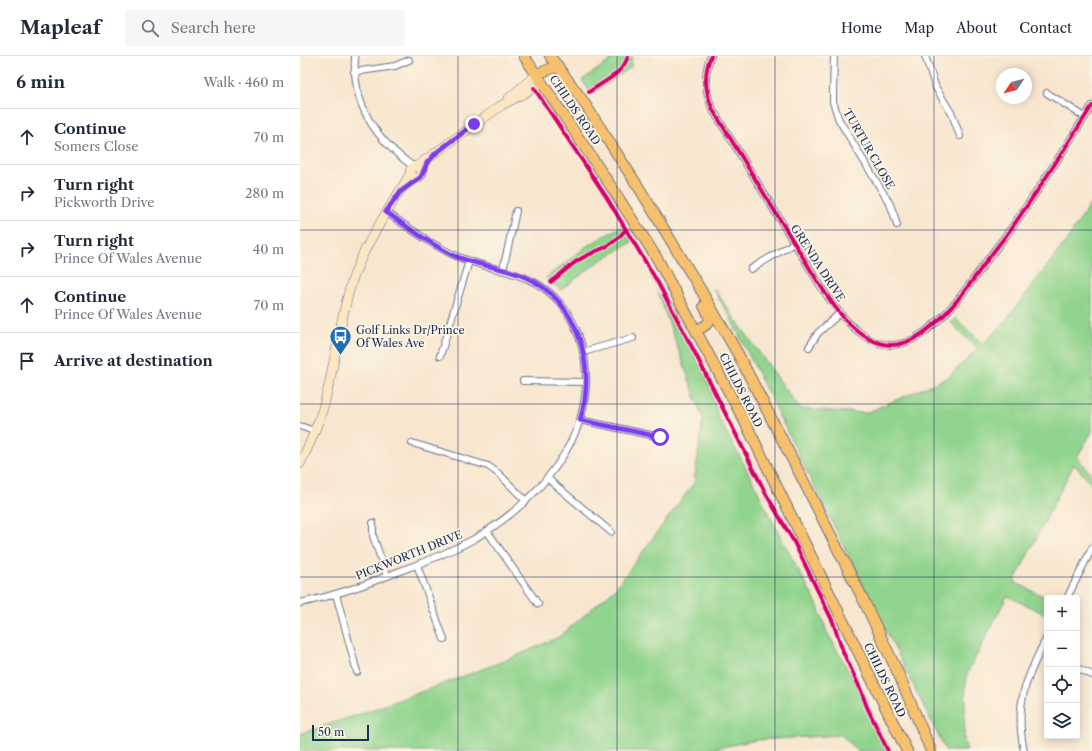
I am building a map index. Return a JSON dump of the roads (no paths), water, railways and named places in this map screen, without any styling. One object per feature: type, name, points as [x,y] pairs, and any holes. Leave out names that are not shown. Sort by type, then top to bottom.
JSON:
[{"type":"main road","name":"CHILDS ROAD","points":[[524,56],[658,260],[745,422],[907,751]]},
{"type":"main road","name":"CHILDS ROAD","points":[[550,56],[605,133],[738,354],[804,480],[889,653],[931,751]]},
{"type":"main road","points":[[539,78],[558,66]]},
{"type":"main road","points":[[659,221],[668,241],[709,316],[710,321],[707,325],[696,330]]},
{"type":"street","points":[[355,56],[354,72],[357,91],[366,115],[379,136],[415,171]]},
{"type":"street","name":"GRENDA DRIVE","points":[[711,56],[707,66],[705,84],[706,93],[711,106],[823,290],[840,313],[861,334],[875,342],[882,344],[891,345],[905,342],[917,336],[944,314],[960,296],[1023,212],[1092,106]]},
{"type":"street","name":"TURTUR CLOSE","points":[[834,56],[832,93],[833,102],[839,120],[890,204],[897,225]]},
{"type":"street","points":[[925,56],[936,88],[952,114],[960,136]]},
{"type":"street","points":[[354,72],[395,66],[409,60]]},
{"type":"street","points":[[300,464],[323,408],[354,276],[370,239],[386,212],[424,160],[502,105],[518,89],[539,78]]},
{"type":"street","points":[[1047,93],[1085,117]]},
{"type":"street","points":[[504,270],[516,211]]},
{"type":"street","name":"PICKWORTH DRIVE","points":[[300,603],[336,594],[417,565],[460,546],[487,531],[526,501],[546,478],[568,449],[580,420],[585,402],[586,382],[584,352],[571,319],[550,292],[526,277],[469,261],[444,251],[386,212]]},
{"type":"street","points":[[751,270],[794,243]]},
{"type":"street","points":[[440,356],[469,261]]},
{"type":"street","points":[[809,347],[818,333],[840,313]]},
{"type":"street","points":[[584,352],[633,338]]},
{"type":"street","points":[[523,381],[586,382]]},
{"type":"street","points":[[580,420],[660,437]]},
{"type":"street","points":[[300,426],[314,431]]},
{"type":"street","points":[[412,443],[488,466],[499,474],[526,501]]},
{"type":"street","points":[[546,478],[610,532]]},
{"type":"street","points":[[373,524],[373,536],[387,576]]},
{"type":"street","points":[[487,531],[538,604]]},
{"type":"street","points":[[1068,595],[1092,548]]},
{"type":"street","points":[[417,565],[444,638]]},
{"type":"street","points":[[336,594],[357,672]]},
{"type":"street","points":[[1024,751],[1020,726],[1022,701],[1029,674],[1044,643]]},
{"type":"street","points":[[1080,669],[1092,675]]},
{"type":"place","name":"Golf Links Dr/Prince Of Wales Ave","points":[[341,356]]}]
